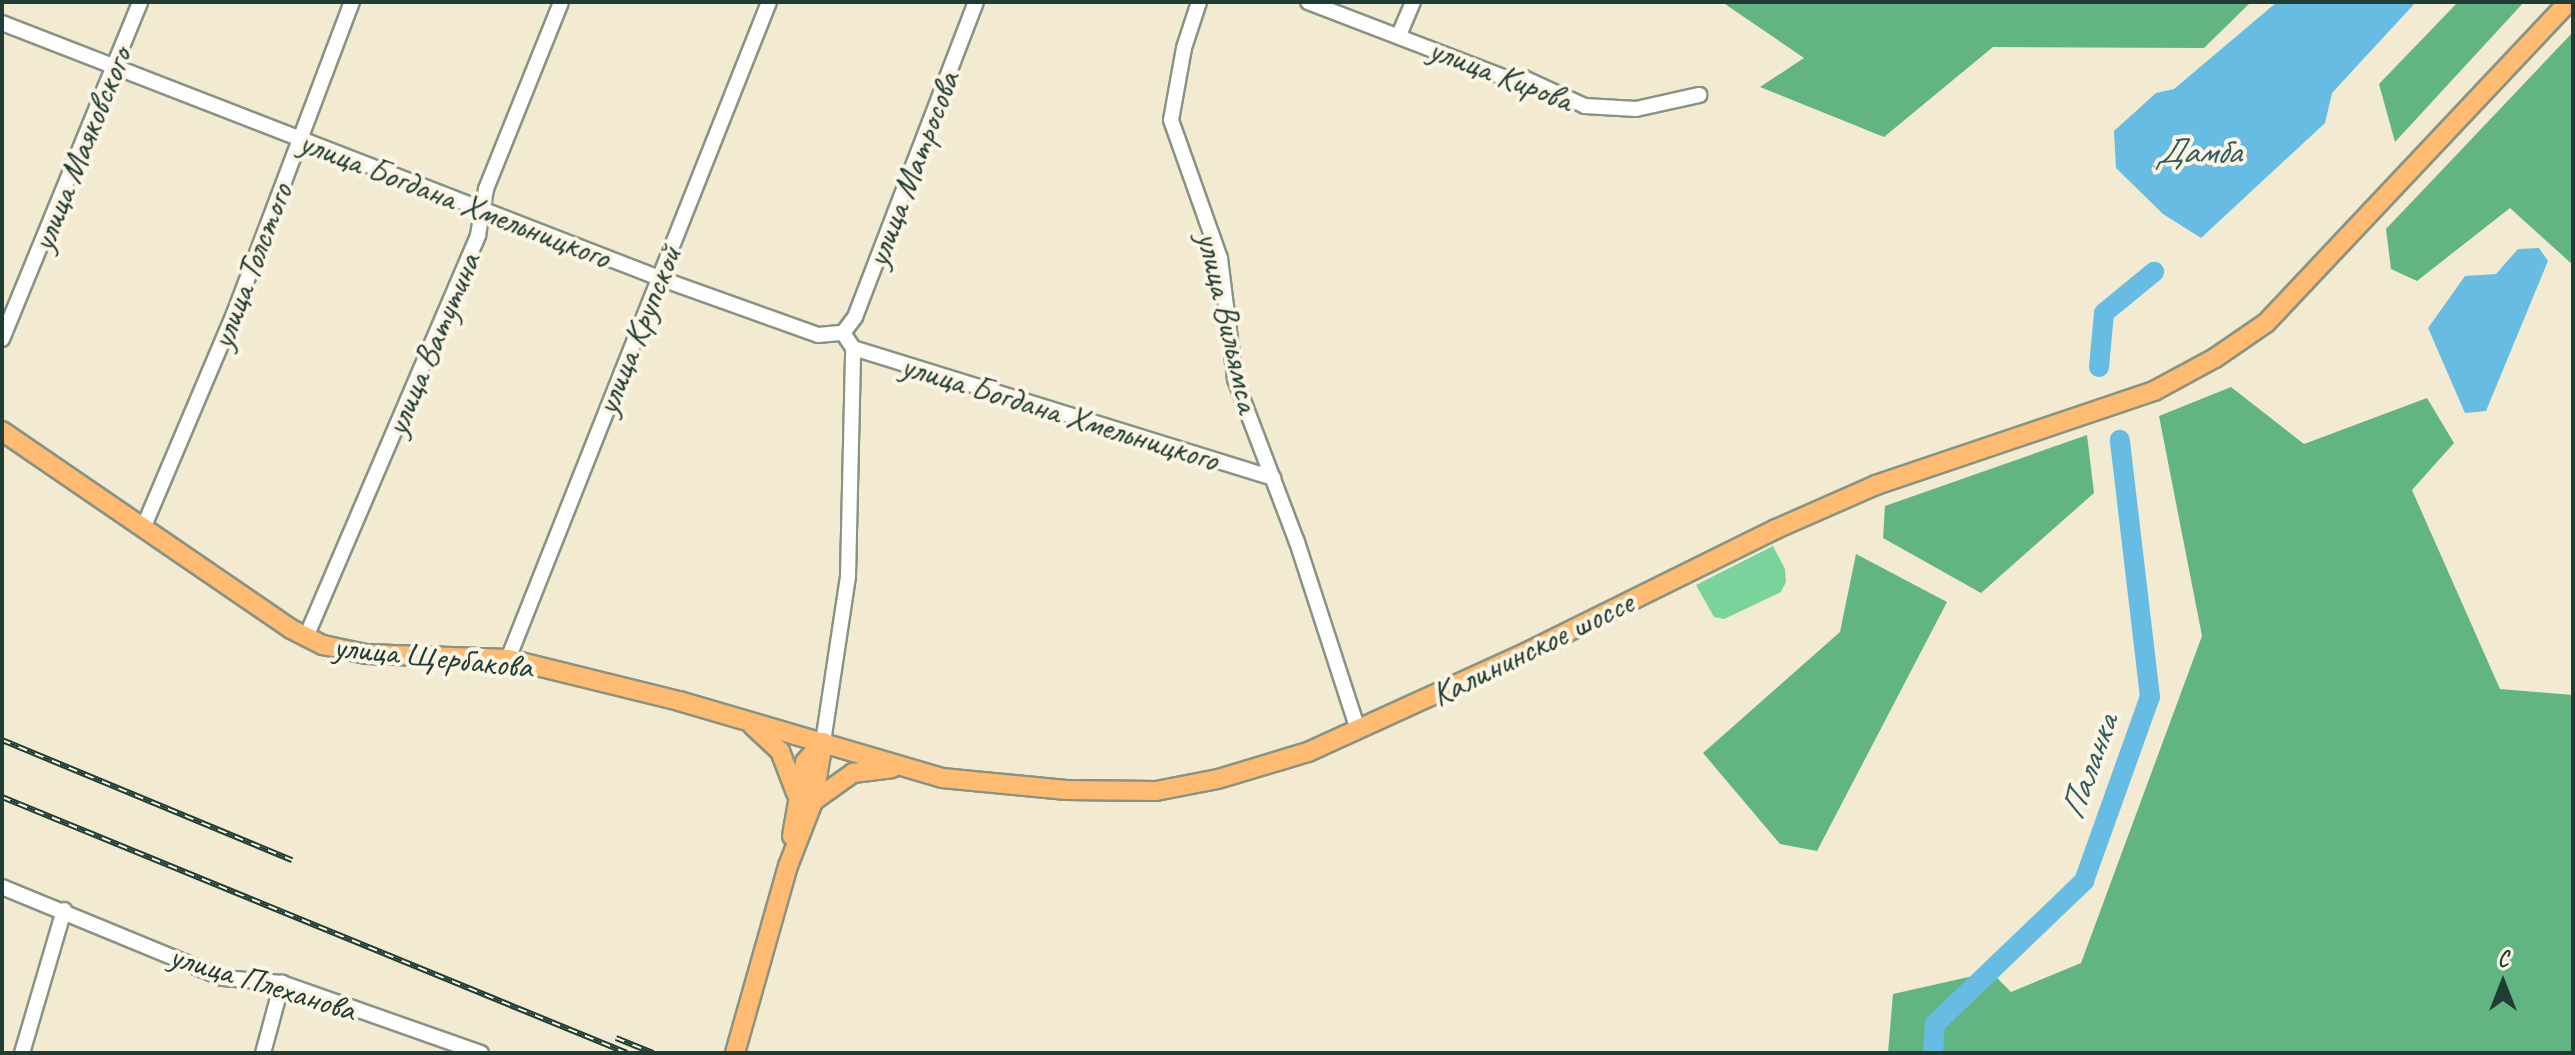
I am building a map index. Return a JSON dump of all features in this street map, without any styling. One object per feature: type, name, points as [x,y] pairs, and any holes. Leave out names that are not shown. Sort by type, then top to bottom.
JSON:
[{"type":"main road","name":"Калининское шоссе","points":[[823,742],[906,769],[975,784],[1156,791],[1266,767],[1358,730],[1838,501],[2154,391],[2215,358],[2266,323],[2568,2]]},
{"type":"main road","name":"улица Щербакова","points":[[2,431],[306,637],[366,654],[508,659],[823,742]]},
{"type":"main road","points":[[740,718],[780,751],[805,802]]},
{"type":"main road","points":[[736,1050],[805,802],[805,762],[823,742]]},
{"type":"main road","points":[[805,802],[853,773],[906,769]]},
{"type":"street","name":"улица Маяковского","points":[[2,339],[140,2]]},
{"type":"street","name":"улица Толстого","points":[[144,526],[234,314],[352,2]]},
{"type":"street","name":"улица Ватутина","points":[[306,637],[478,235],[486,189],[561,2]]},
{"type":"street","name":"улица Крупской","points":[[508,659],[769,2]]},
{"type":"street","name":"улица Матросова","points":[[843,333],[855,317],[976,2]]},
{"type":"street","name":"улица Вильямса","points":[[1199,2],[1171,120],[1220,258],[1235,379],[1273,478],[1358,730]]},
{"type":"street","name":"улица Кирова","points":[[1308,2],[1506,78],[1524,78],[1585,106],[1636,109],[1699,95]]},
{"type":"street","points":[[1399,35],[1413,2]]},
{"type":"street","name":"улица Богдана Хмельницкого","points":[[2,23],[482,212],[659,278],[818,335],[843,333]]},
{"type":"street","points":[[823,742],[848,576],[853,348],[843,333]]},
{"type":"street","name":"улица Богдана Хмельницкого","points":[[853,348],[1273,478]]},
{"type":"street","name":"улица Плеханова","points":[[2,887],[223,978],[282,983],[471,1053]]},
{"type":"street","points":[[22,1053],[64,910]]},
{"type":"street","points":[[263,1053],[282,983]]},
{"type":"green space","points":[[1722,2],[2251,2],[2204,48],[1993,47],[1884,137],[1760,87],[1804,58]]},
{"type":"green space","points":[[2458,2],[2524,2],[2395,142],[2379,84]]},
{"type":"green space","points":[[2573,32],[2573,265],[2510,208],[2417,281],[2391,269],[2386,229]]},
{"type":"green space","points":[[2231,387],[2304,444],[2427,398],[2454,443],[2412,490],[2500,689],[2573,695],[2573,1053],[1888,1053],[1893,994],[1991,972],[2011,992],[2081,963],[2202,636],[2159,416]]},
{"type":"green space","points":[[2087,435],[2094,493],[1981,593],[1883,538],[1885,506]]},
{"type":"green space","points":[[1773,546],[1785,569],[1786,582],[1781,592],[1724,619],[1714,617],[1696,585]]},
{"type":"green space","points":[[1856,554],[1947,602],[1817,851],[1780,844],[1703,753],[1840,632]]},
{"type":"water","name":"Дамба","points":[[2277,2],[2416,2],[2332,93],[2325,123],[2201,238],[2163,214],[2116,168],[2114,131],[2156,93],[2174,89]]},
{"type":"water","points":[[2539,248],[2548,261],[2486,411],[2465,413],[2428,328],[2465,276],[2496,274],[2518,249]]},
{"type":"waterway","name":"Паланка","points":[[2099,367],[2104,313],[2154,272]]},
{"type":"waterway","name":"Паланка","points":[[1933,1053],[1935,1024],[2084,881],[2150,697],[2120,440]]},
{"type":"railway","points":[[2,740],[292,860]]},
{"type":"railway","points":[[2,797],[627,1053]]},
{"type":"railway","points":[[616,1038],[653,1053]]}]
